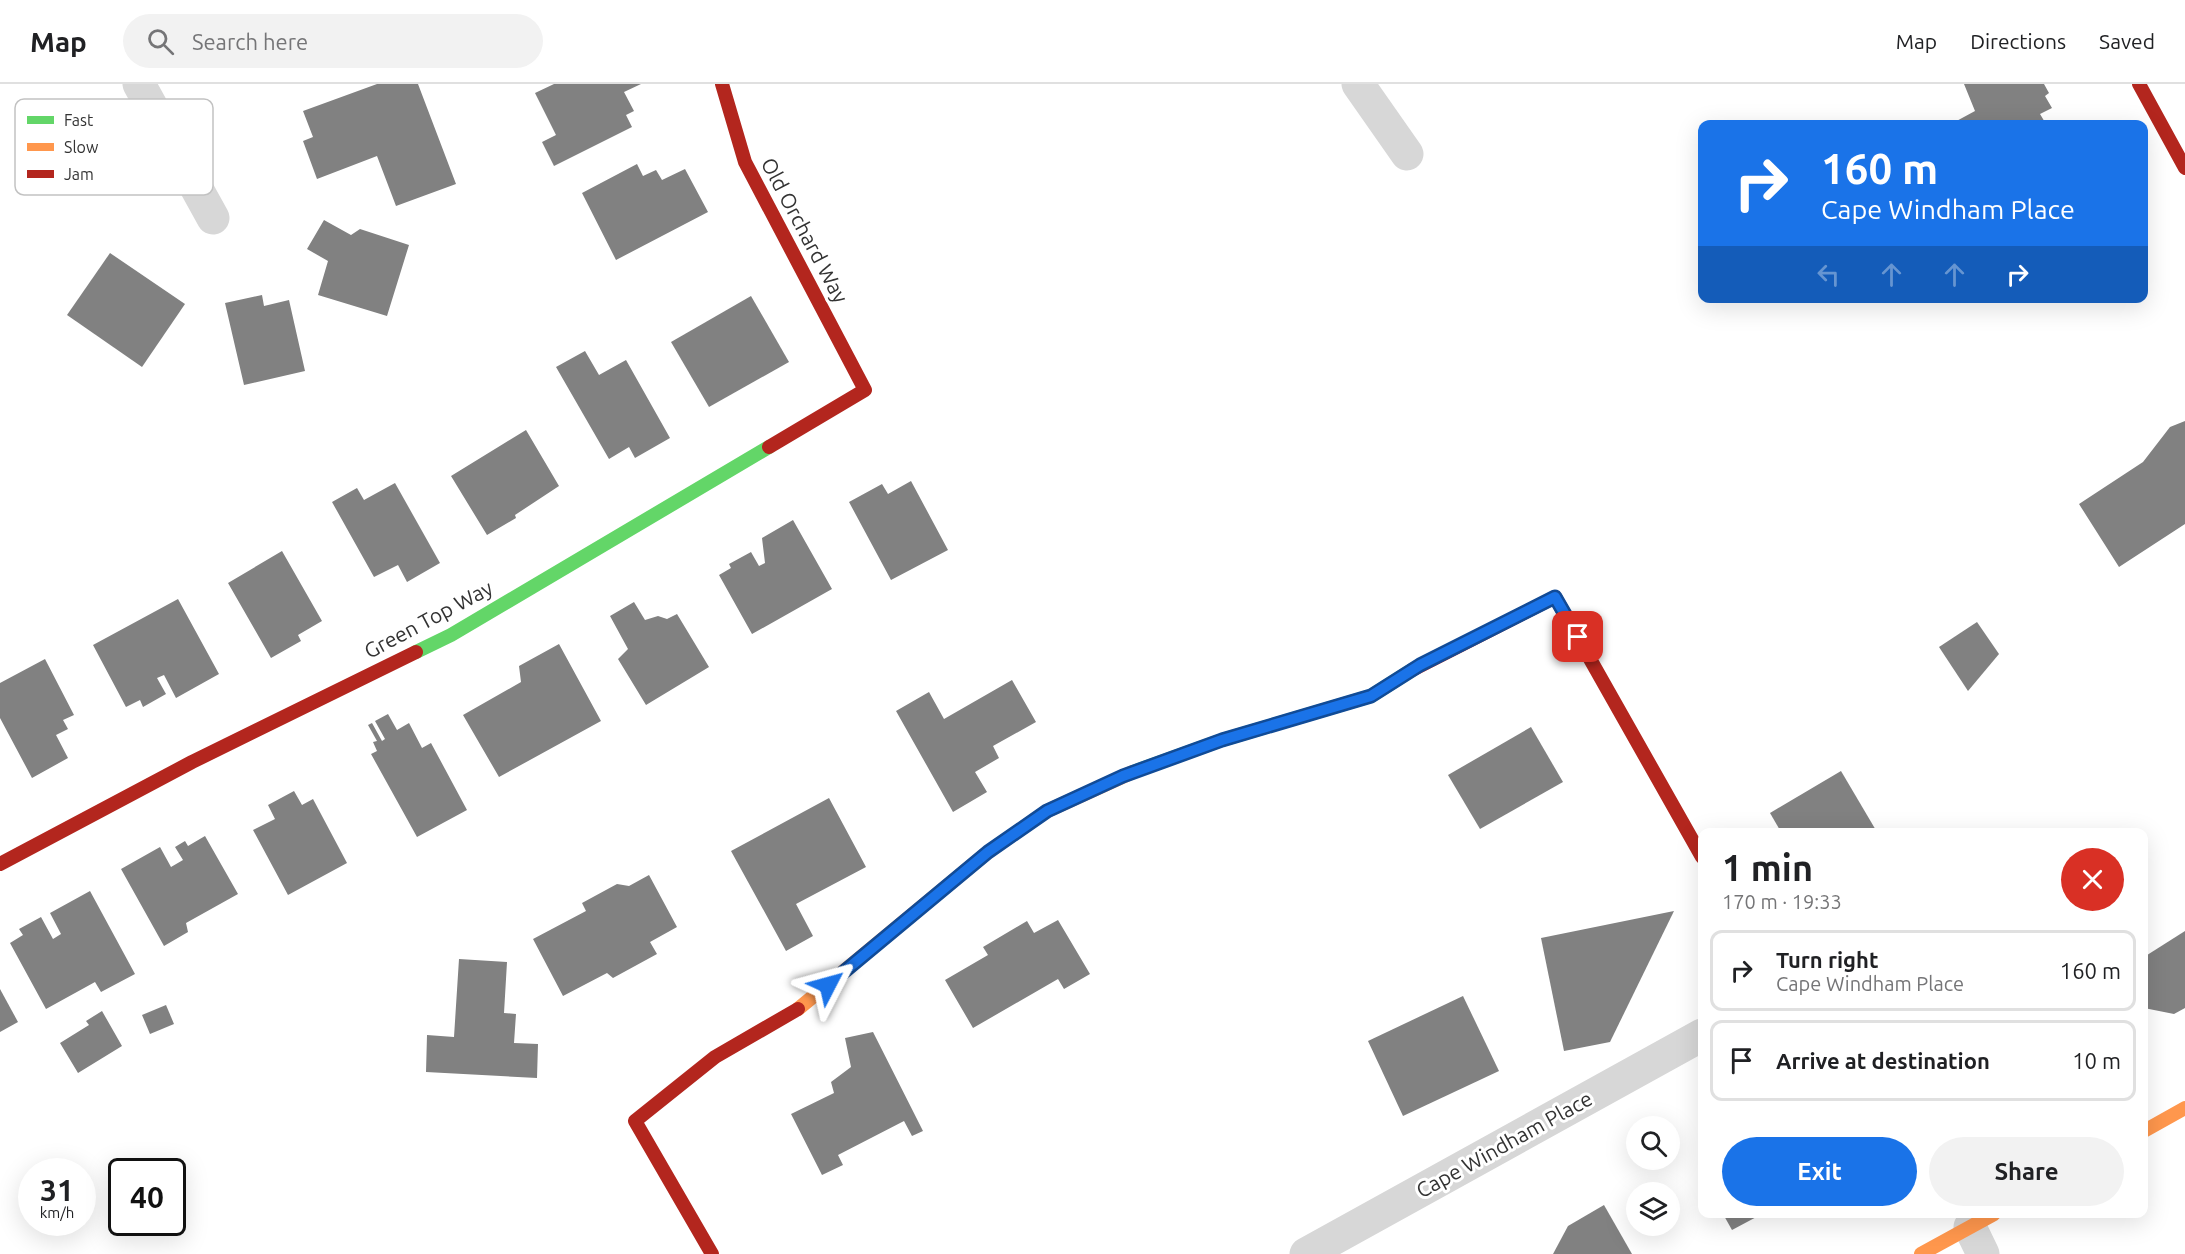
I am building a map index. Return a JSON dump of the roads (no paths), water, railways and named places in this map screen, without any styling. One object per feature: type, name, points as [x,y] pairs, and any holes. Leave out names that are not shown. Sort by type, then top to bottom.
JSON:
[{"type":"street","points":[[139,84],[147,99]]},
{"type":"street","name":"Old Orchard Way","points":[[722,84],[745,162],[865,390]]},
{"type":"street","points":[[1358,84],[1407,154]]},
{"type":"street","points":[[2139,84],[2185,168]]},
{"type":"street","points":[[200,195],[213,218]]},
{"type":"street","name":"Green Top Way","points":[[0,864],[192,762],[451,634],[865,390]]},
{"type":"street","points":[[712,1254],[635,1121],[715,1057],[795,1011],[988,852],[1047,811],[1123,776],[1211,744],[1371,696],[1420,665],[1555,597],[1698,850]]},
{"type":"street","name":"Cape Windham Place","points":[[1306,1254],[1698,1037]]},
{"type":"street","points":[[2148,1129],[2185,1108]]},
{"type":"street","points":[[1921,1254],[1982,1231]]}]
